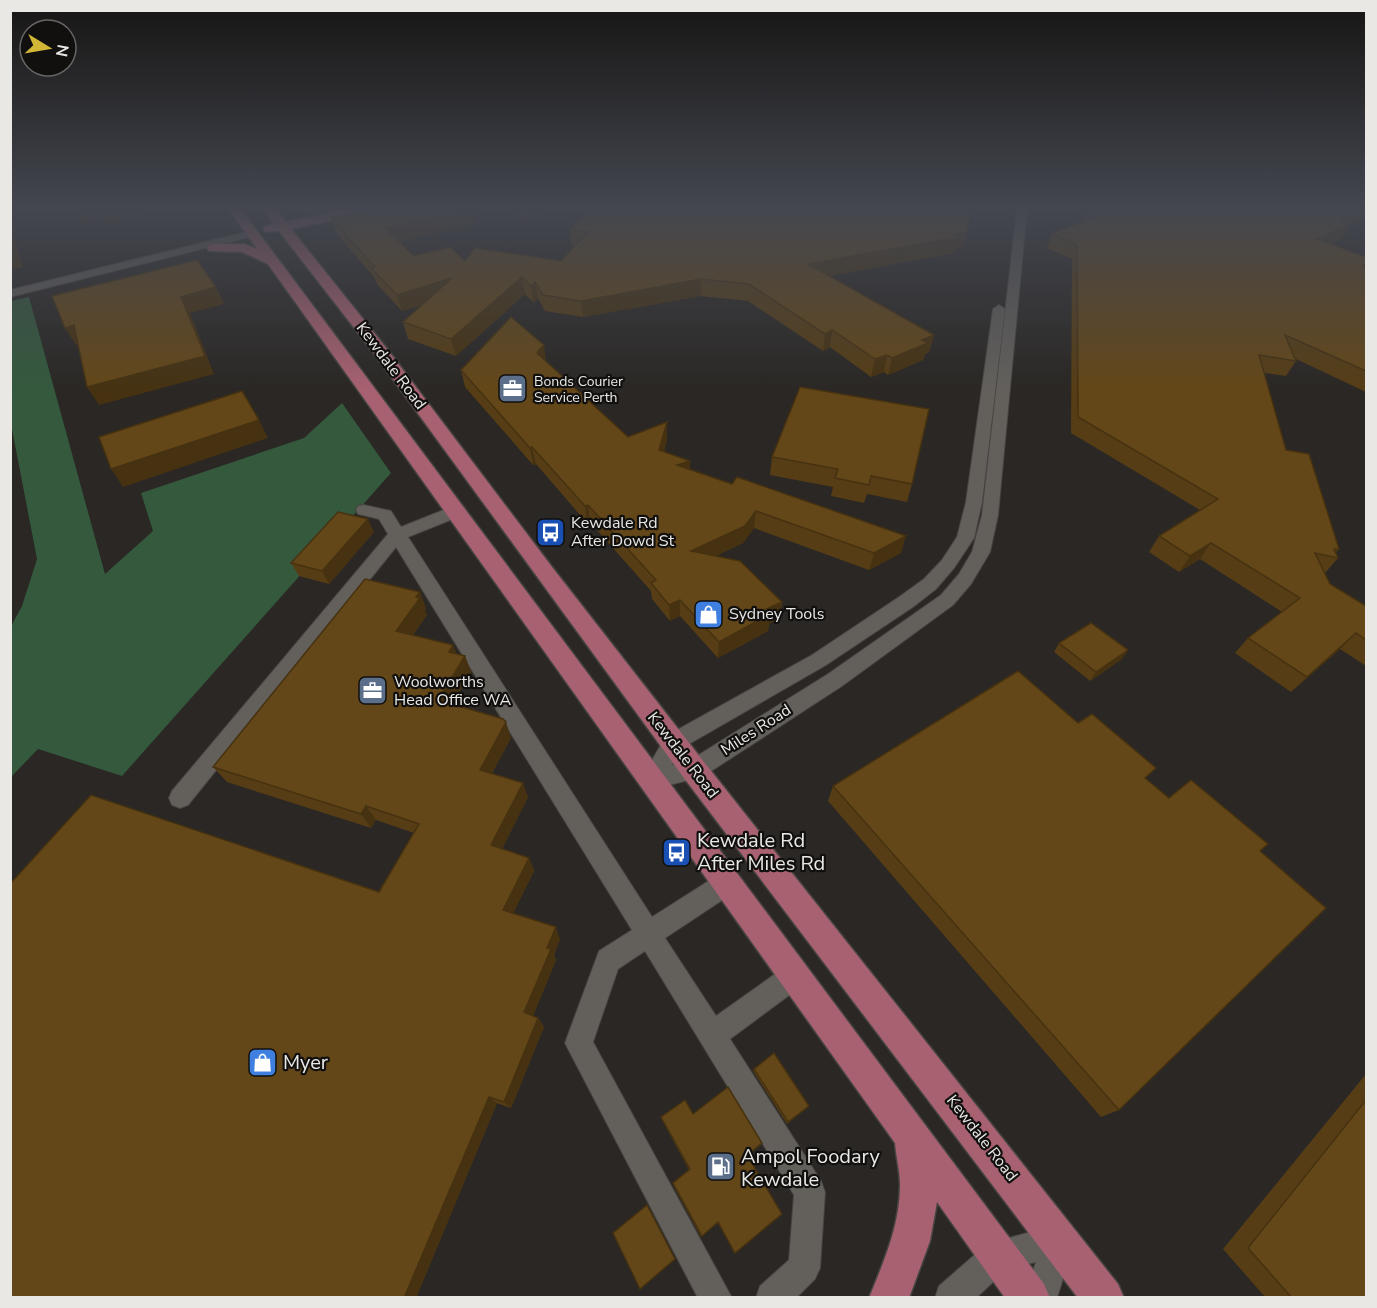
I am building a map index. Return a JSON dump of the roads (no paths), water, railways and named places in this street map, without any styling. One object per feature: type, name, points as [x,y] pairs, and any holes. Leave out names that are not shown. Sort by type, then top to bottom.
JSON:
[{"type":"main road","name":"Kewdale Road","points":[[278,269],[1030,1298]]},
{"type":"main road","name":"Kewdale Road","points":[[316,269],[382,353],[544,573],[694,770],[1104,1298]]},
{"type":"main road","points":[[457,511],[490,498]]},
{"type":"main road","points":[[889,1298],[910,1246],[917,1219],[919,1173],[911,1134]]},
{"type":"street","points":[[10,294],[115,269]]},
{"type":"street","name":"Miles Road","points":[[652,779],[674,742],[829,654],[930,584],[948,564],[964,538],[974,502],[1003,269]]},
{"type":"street","name":"Miles Road","points":[[652,779],[694,770],[836,680],[947,600],[965,579],[981,552],[990,515],[1016,269]]},
{"type":"street","points":[[364,510],[385,515],[810,1192],[804,1268],[772,1298]]},
{"type":"street","points":[[180,798],[397,535],[457,511]]},
{"type":"street","points":[[716,1298],[579,1043],[608,960],[727,882]]},
{"type":"street","points":[[712,1035],[794,976]]},
{"type":"street","points":[[951,1298],[998,1255],[1059,1240]]},
{"type":"street","points":[[1040,1298],[1059,1240]]},
{"type":"place","name":"Bonds Courier Service Perth","points":[[513,389]]},
{"type":"place","name":"Kewdale Rd After Dowd St","points":[[550,532]]},
{"type":"place","name":"Sydney Tools","points":[[708,614]]},
{"type":"place","name":"Woolworths Head Office WA","points":[[373,691]]},
{"type":"place","name":"Kewdale Rd After Miles Rd","points":[[676,852]]},
{"type":"place","name":"Myer","points":[[262,1062]]},
{"type":"place","name":"Ampol Foodary Kewdale","points":[[720,1167]]}]
